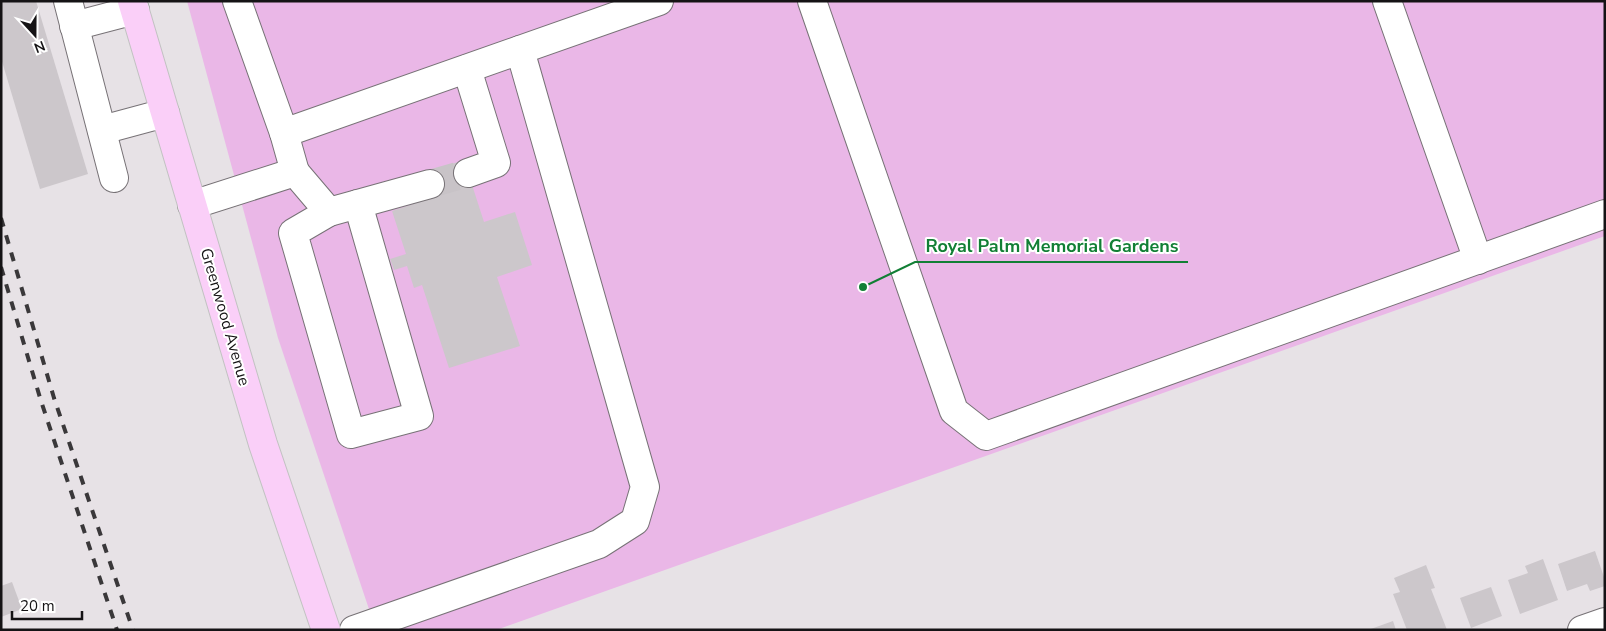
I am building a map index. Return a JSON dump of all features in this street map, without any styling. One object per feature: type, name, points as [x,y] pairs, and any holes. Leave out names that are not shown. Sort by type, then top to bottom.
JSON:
[{"type":"main road","name":"Greenwood Avenue","points":[[134,5],[262,444],[326,630]]},
{"type":"street","points":[[237,1],[284,133],[294,172],[329,212]]},
{"type":"street","points":[[284,133],[658,1]]},
{"type":"street","points":[[812,1],[954,411],[986,436],[1605,214]]},
{"type":"street","points":[[1387,1],[1478,260]]},
{"type":"street","points":[[114,178],[71,14],[134,5]]},
{"type":"street","points":[[354,630],[599,544],[635,521],[645,487],[520,50]]},
{"type":"street","points":[[467,69],[496,164],[468,173]]},
{"type":"street","points":[[102,130],[165,113]]},
{"type":"street","points":[[192,204],[294,172]]},
{"type":"street","points":[[358,204],[419,416],[351,434],[293,233],[329,212],[430,184]]},
{"type":"street","points":[[1582,630],[1605,622]]},
{"type":"shaded area","points":[[187,1],[1605,1],[1605,236],[496,630],[376,630],[278,338]]},
{"type":"building","points":[[1,1],[36,1],[88,174],[40,189],[1,58]]},
{"type":"building","points":[[464,160],[484,222],[515,212],[532,265],[497,277],[520,346],[449,368],[422,285],[414,288],[407,266],[394,270],[390,259],[406,254],[392,211],[434,197],[426,172]]},
{"type":"building","points":[[1595,551],[1605,580],[1605,586],[1590,591],[1587,584],[1567,591],[1558,564]]},
{"type":"building","points":[[1543,559],[1558,600],[1520,614],[1508,580],[1528,573],[1525,566]]},
{"type":"building","points":[[1426,565],[1435,588],[1431,589],[1447,630],[1407,630],[1393,594],[1400,592],[1394,578]]},
{"type":"building","points":[[12,582],[22,609],[1,617],[1,586]]},
{"type":"building","points":[[1491,587],[1502,616],[1471,628],[1460,598]]},
{"type":"building","points":[[1393,621],[1396,630],[1368,630]]},
{"type":"tunnel","points":[[430,184],[468,173]]},
{"type":"railway","points":[[1,218],[54,398],[133,630]]},
{"type":"railway","points":[[1,267],[41,401],[117,630]]},
{"type":"place","name":"Royal Palm Memorial Gardens","points":[[863,287]]}]
